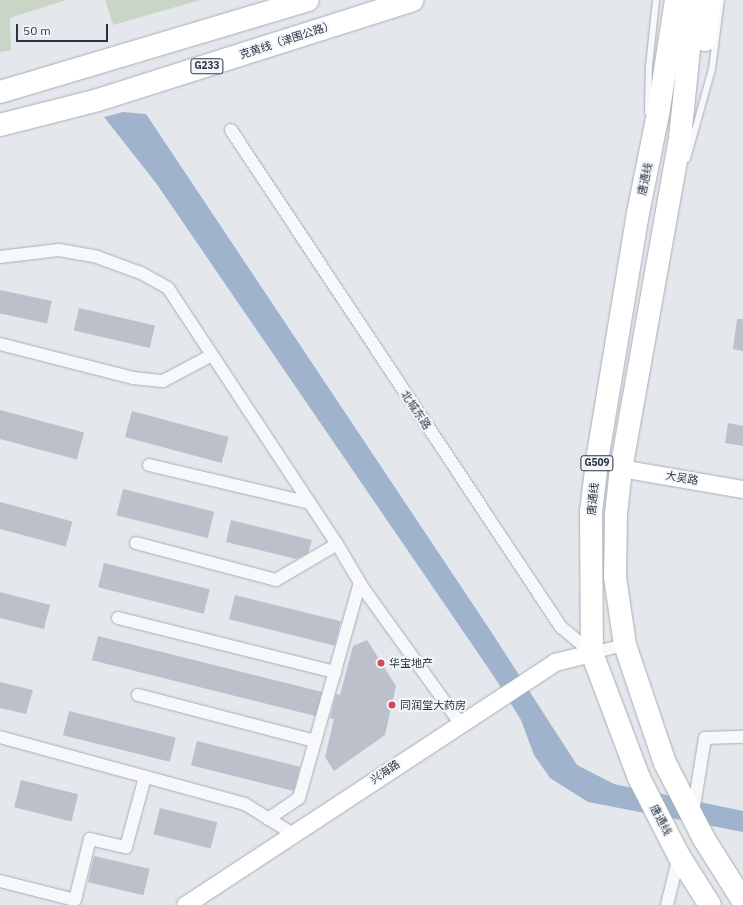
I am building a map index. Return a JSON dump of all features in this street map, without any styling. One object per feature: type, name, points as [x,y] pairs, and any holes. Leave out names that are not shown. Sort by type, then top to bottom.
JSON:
[{"type":"highway","points":[[0,92],[308,0]]},
{"type":"highway","name":"克黄线（津围公路）","points":[[0,125],[105,98],[413,0]]},
{"type":"highway","points":[[653,114],[666,0]]},
{"type":"highway","name":"唐通线","points":[[676,0],[653,114],[598,454],[591,512],[592,653],[639,778],[679,856],[710,905]]},
{"type":"highway","name":"G509","points":[[694,0],[680,138],[621,468],[616,515],[615,577],[625,645],[665,764],[692,816],[743,901]]},
{"type":"highway","points":[[680,138],[692,109],[703,58],[710,0]]},
{"type":"street","name":"北城东路","points":[[231,130],[561,627],[592,653]]},
{"type":"street","points":[[0,257],[59,250],[97,257],[141,273],[168,288],[337,544],[360,583],[460,723]]},
{"type":"street","points":[[0,344],[133,378],[163,381],[212,355]]},
{"type":"street","points":[[149,465],[310,503]]},
{"type":"street","name":"大吴路","points":[[621,468],[743,489]]},
{"type":"street","points":[[136,543],[276,580],[337,544]]},
{"type":"street","points":[[268,819],[299,798],[360,583]]},
{"type":"street","points":[[118,618],[335,672]]},
{"type":"street","points":[[592,653],[625,645]]},
{"type":"street","name":"兴海路","points":[[185,905],[555,662],[592,653]]},
{"type":"street","points":[[138,695],[315,741]]},
{"type":"street","points":[[0,737],[245,804],[292,834]]},
{"type":"street","points":[[692,816],[705,738],[743,737]]},
{"type":"street","points":[[0,881],[75,900],[90,839],[126,847],[145,777]]},
{"type":"street","points":[[668,905],[679,856]]},
{"type":"lane","points":[[653,114],[649,66],[656,0]]},
{"type":"lane","points":[[685,164],[712,69],[721,0]]},
{"type":"lane","points":[[638,213],[638,185],[646,132]]},
{"type":"lane","points":[[666,212],[680,185]]},
{"type":"green space","points":[[0,0],[66,0],[10,18],[11,50],[0,52]]},
{"type":"green space","points":[[105,0],[200,0],[113,25]]},
{"type":"water","points":[[123,112],[146,114],[490,630],[577,765],[614,784],[743,811],[743,832],[588,802],[550,778],[534,755],[521,720],[493,675],[156,183],[104,117]]},
{"type":"building","points":[[0,290],[52,301],[47,324],[0,314]]},
{"type":"building","points":[[79,308],[155,326],[150,348],[74,330]]},
{"type":"building","points":[[737,319],[743,319],[743,351],[733,349]]},
{"type":"building","points":[[0,410],[84,433],[77,460],[0,439]]},
{"type":"building","points":[[132,411],[229,437],[222,463],[125,437]]},
{"type":"building","points":[[728,423],[743,426],[743,446],[725,443]]},
{"type":"building","points":[[123,489],[214,512],[208,538],[116,515]]},
{"type":"building","points":[[0,502],[72,521],[66,547],[0,529]]},
{"type":"building","points":[[231,520],[312,540],[308,553],[296,559],[226,542]]},
{"type":"building","points":[[104,563],[210,589],[204,614],[98,587]]},
{"type":"building","points":[[0,592],[50,605],[44,629],[0,618]]},
{"type":"building","points":[[235,595],[341,621],[335,646],[229,619]]},
{"type":"building","points":[[98,636],[322,692],[316,716],[92,660]]},
{"type":"building","points":[[367,640],[396,686],[385,735],[334,771],[325,757],[334,719],[330,718],[336,694],[340,695],[353,646]]},
{"type":"building","points":[[0,682],[33,690],[26,714],[0,708]]},
{"type":"building","points":[[69,711],[176,738],[170,762],[63,735]]},
{"type":"building","points":[[197,741],[300,767],[294,791],[191,765]]},
{"type":"building","points":[[21,780],[78,794],[71,821],[14,807]]},
{"type":"building","points":[[160,808],[217,822],[211,848],[153,834]]},
{"type":"building","points":[[94,856],[150,869],[143,895],[88,882]]},
{"type":"place","name":"华宝地产","points":[[381,663]]},
{"type":"place","name":"同润堂大药房","points":[[392,705]]}]
